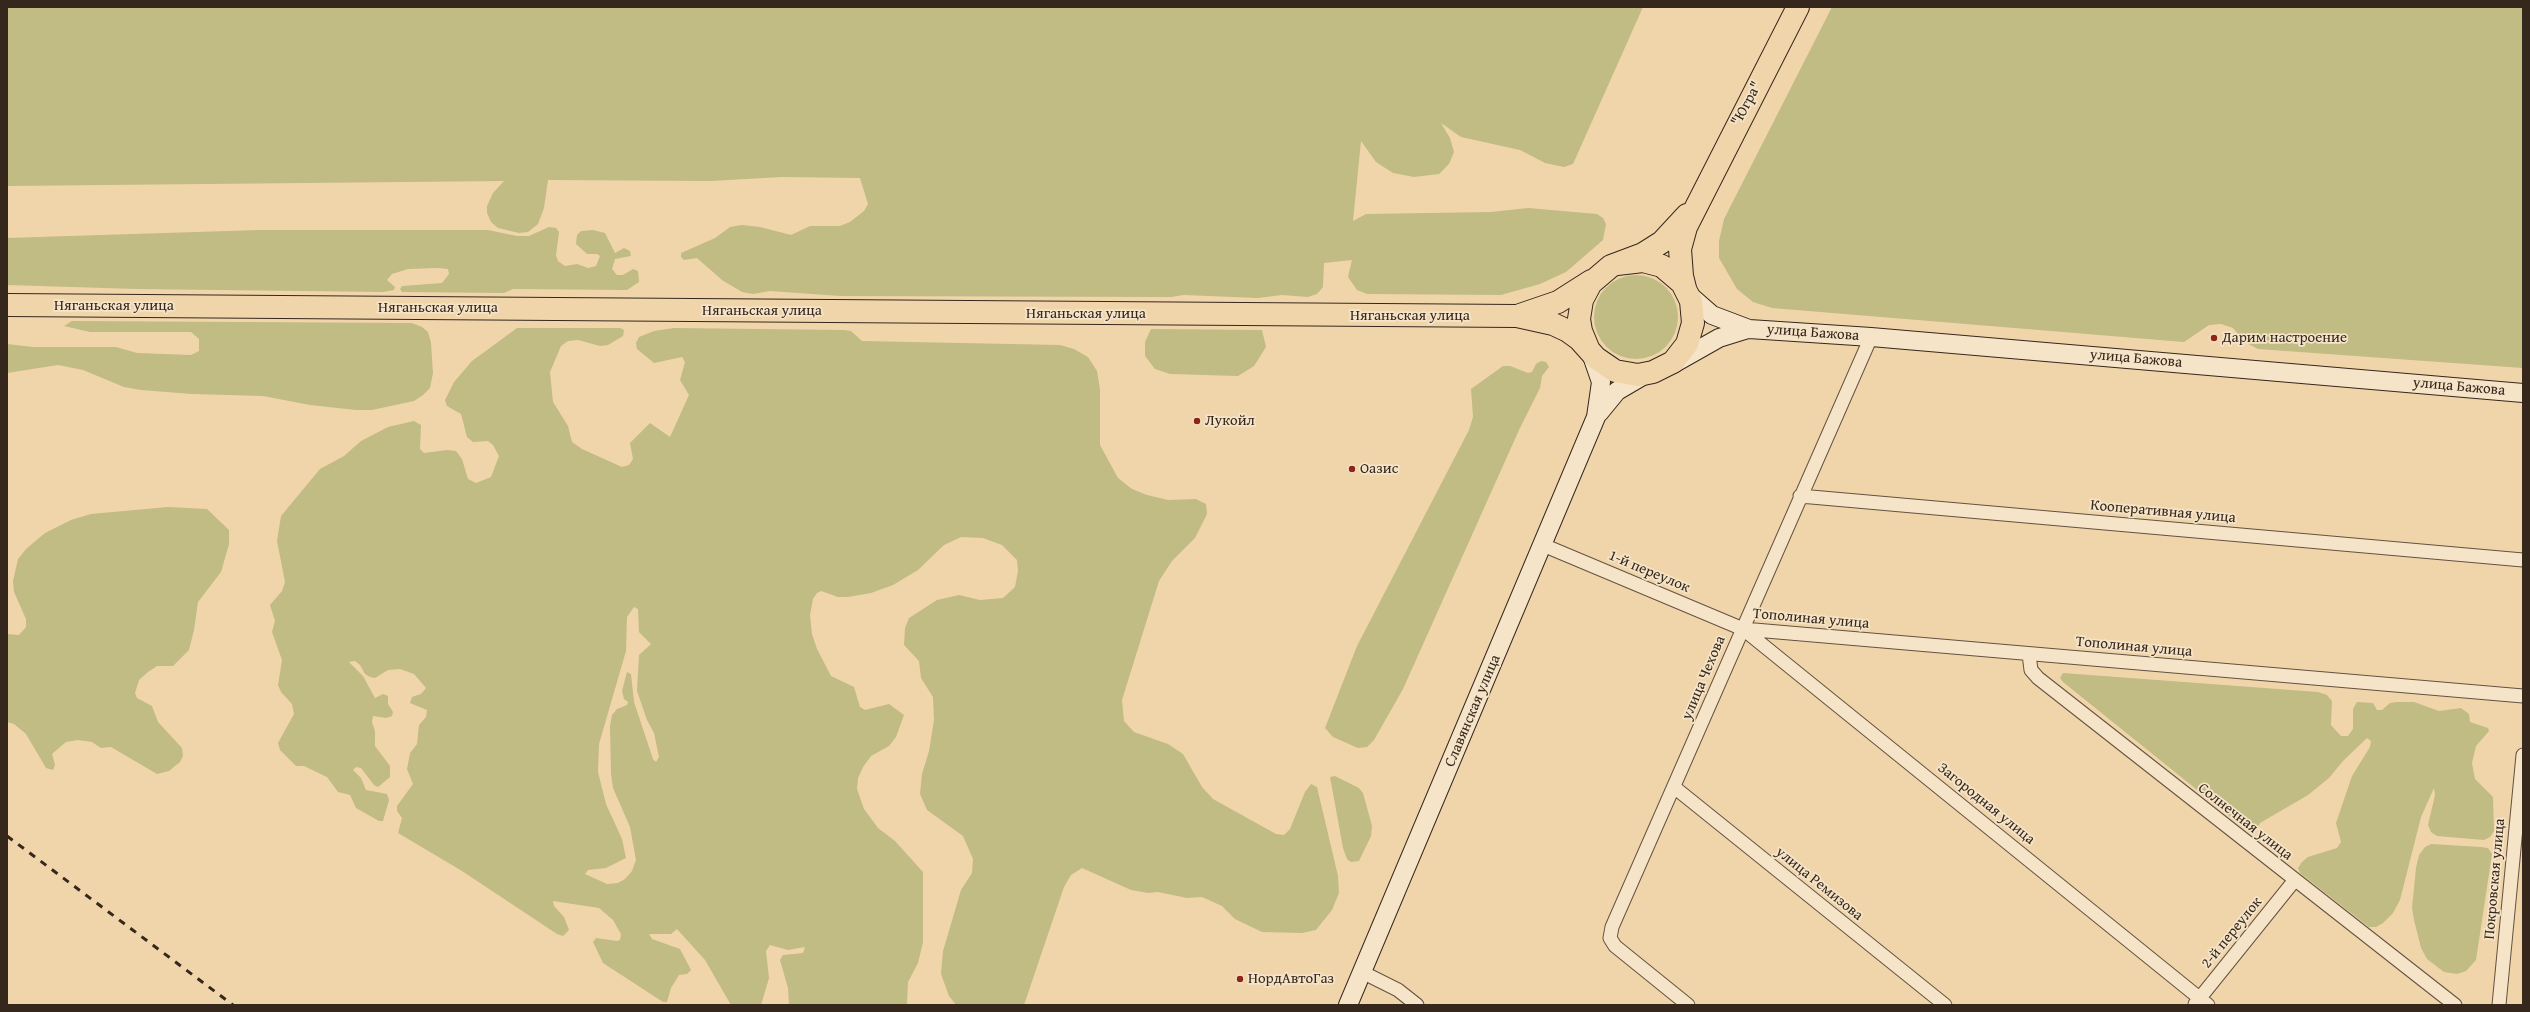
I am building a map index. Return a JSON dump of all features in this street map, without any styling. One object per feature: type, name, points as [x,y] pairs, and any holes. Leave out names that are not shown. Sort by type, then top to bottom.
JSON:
[{"type":"highway","name":"\"Югра\"","points":[[1697,201],[1798,7]]},
{"type":"highway","points":[[1517,316],[1558,302],[1617,264],[1643,254],[1662,242],[1680,226],[1697,201]]},
{"type":"highway","points":[[1517,316],[1563,328],[1579,339],[1602,363],[1615,371],[1630,374],[1653,372],[1678,356],[1690,338],[1693,316],[1682,276],[1680,249],[1686,227],[1697,201]]},
{"type":"highway","points":[[1617,264],[1636,260],[1656,264],[1673,273],[1687,291]]},
{"type":"highway","points":[[1590,351],[1581,331],[1579,312],[1584,294],[1595,278]]},
{"type":"highway","name":"Няганьская улица","points":[[7,305],[1517,316]]},
{"type":"street","points":[[1687,291],[1712,315],[1748,329]]},
{"type":"street","points":[[1596,417],[1611,396],[1629,382],[1653,372],[1719,338],[1748,329]]},
{"type":"street","name":"улица Бажова","points":[[1748,329],[1871,337],[2523,393]]},
{"type":"street","name":"улица Чехова","points":[[1688,1005],[1615,946],[1610,938],[1612,927],[1871,337]]},
{"type":"street","points":[[1590,351],[1601,382],[1596,417]]},
{"type":"street","name":"Славянская улица","points":[[1348,1005],[1596,417]]},
{"type":"street","name":"Кооперативная улица","points":[[1800,496],[2523,560]]},
{"type":"street","name":"1-й переулок","points":[[1543,545],[1743,629]]},
{"type":"street","name":"Тополиная улица","points":[[1743,629],[2523,696]]},
{"type":"street","name":"Загородная улица","points":[[1743,629],[2201,1003]]},
{"type":"street","name":"Солнечная улица","points":[[2029,654],[2031,670],[2038,678],[2294,881],[2455,1005]]},
{"type":"street","name":"Покровская улица","points":[[2499,1005],[2523,755]]},
{"type":"street","name":"улица Ремизова","points":[[1674,787],[1945,1005]]},
{"type":"street","name":"2-й переулок","points":[[2201,1003],[2294,881]]},
{"type":"street","points":[[1362,972],[1398,990],[1417,1005]]},
{"type":"shaded area","points":[[7,7],[1643,7],[1573,164],[1564,167],[1545,163],[1520,150],[1461,137],[1441,123],[1450,138],[1454,152],[1449,164],[1439,174],[1414,177],[1393,173],[1376,162],[1361,141],[1353,221],[1366,214],[1491,212],[1528,208],[1597,214],[1603,218],[1606,224],[1603,240],[1566,272],[1540,284],[1501,295],[1367,294],[1357,290],[1348,277],[1352,260],[1324,263],[1323,287],[1317,294],[1308,297],[1282,295],[1258,298],[1184,295],[1171,297],[840,296],[770,291],[753,294],[742,292],[722,280],[697,258],[684,260],[681,257],[681,253],[715,238],[730,227],[742,225],[760,227],[791,235],[810,226],[840,226],[850,222],[864,211],[868,204],[860,178],[782,177],[711,181],[548,180],[544,208],[538,224],[528,232],[519,233],[498,228],[491,222],[487,213],[487,206],[493,193],[504,181],[7,186]]},
{"type":"shaded area","points":[[1832,7],[2523,7],[2523,368],[2258,349],[2245,342],[2233,328],[2221,324],[2209,325],[2184,342],[1772,308],[1753,302],[1737,289],[1719,258],[1719,241],[1724,219]]},
{"type":"shaded area","points":[[549,227],[556,228],[559,232],[556,255],[558,261],[565,266],[577,264],[588,268],[596,266],[600,256],[597,254],[587,254],[576,244],[577,235],[581,231],[593,230],[605,233],[615,253],[624,248],[630,251],[631,256],[615,259],[612,269],[617,275],[623,275],[633,269],[638,271],[639,282],[627,290],[513,289],[504,293],[402,292],[400,289],[402,286],[442,283],[449,274],[448,269],[438,268],[408,269],[392,274],[387,280],[395,287],[394,290],[383,292],[137,289],[7,285],[7,238],[259,230],[488,230],[517,236],[529,236]]},
{"type":"shaded area","points":[[1636,275],[1652,278],[1666,287],[1675,301],[1678,317],[1675,333],[1666,347],[1652,356],[1636,359],[1620,356],[1606,347],[1597,333],[1594,317],[1597,301],[1606,287],[1620,278]]},
{"type":"shaded area","points":[[72,321],[412,323],[422,327],[428,332],[431,343],[433,373],[430,388],[414,401],[372,410],[356,410],[310,405],[263,396],[192,394],[141,390],[124,387],[83,370],[58,365],[7,373],[7,344],[33,347],[116,347],[137,353],[191,355],[199,351],[199,339],[191,332],[90,332],[64,326]]},
{"type":"shaded area","points":[[517,328],[620,328],[624,330],[623,336],[608,345],[600,346],[578,340],[568,341],[561,346],[550,372],[553,402],[568,426],[572,442],[582,449],[622,467],[629,465],[633,459],[630,443],[650,423],[670,437],[689,395],[680,380],[685,362],[682,357],[654,363],[637,349],[636,343],[639,337],[654,331],[674,328],[844,330],[851,331],[862,341],[1060,345],[1074,349],[1088,357],[1097,371],[1100,389],[1100,445],[1118,478],[1132,489],[1147,495],[1168,500],[1196,499],[1206,504],[1207,514],[1195,538],[1172,561],[1159,581],[1122,700],[1124,721],[1134,732],[1168,744],[1183,754],[1202,787],[1213,799],[1276,834],[1284,835],[1290,829],[1305,792],[1311,784],[1317,787],[1338,876],[1339,893],[1332,910],[1316,930],[1302,933],[1262,932],[1235,919],[1222,906],[1202,897],[1187,898],[1158,892],[1148,893],[1131,890],[1082,868],[1071,875],[1064,887],[1024,1005],[956,1005],[949,996],[941,974],[943,951],[961,890],[972,873],[973,859],[963,836],[927,810],[920,794],[922,774],[929,751],[934,720],[933,697],[921,678],[919,661],[904,645],[905,628],[909,618],[937,600],[959,595],[980,600],[1003,598],[1015,587],[1018,571],[1017,560],[1002,545],[983,538],[961,537],[944,545],[918,570],[893,585],[871,593],[848,597],[838,597],[821,591],[817,593],[813,599],[810,615],[812,634],[817,649],[831,676],[854,687],[860,707],[865,710],[889,704],[904,715],[896,737],[889,746],[871,756],[863,767],[858,778],[857,789],[864,809],[878,828],[895,841],[923,872],[923,942],[918,963],[908,982],[907,1005],[789,1005],[788,988],[780,960],[783,955],[803,953],[805,947],[788,950],[770,945],[766,951],[769,978],[761,1005],[731,1005],[705,960],[677,929],[671,934],[649,934],[652,939],[680,949],[691,970],[687,974],[679,975],[671,988],[667,1002],[663,1002],[603,963],[593,942],[596,938],[617,941],[620,940],[621,934],[613,920],[599,908],[553,901],[554,906],[564,917],[569,930],[563,936],[557,934],[462,871],[398,833],[402,818],[397,811],[397,806],[413,784],[407,769],[410,753],[417,744],[419,725],[426,717],[427,710],[410,703],[412,697],[421,694],[426,688],[414,674],[400,669],[388,670],[375,678],[370,677],[365,674],[360,665],[355,661],[349,662],[363,676],[375,698],[383,694],[388,696],[388,704],[393,712],[392,716],[386,718],[373,716],[372,722],[375,731],[375,746],[390,766],[390,777],[378,787],[374,785],[361,768],[356,767],[353,770],[361,778],[366,790],[387,794],[389,800],[383,821],[379,821],[356,808],[350,795],[338,792],[327,777],[304,766],[296,766],[280,750],[278,743],[294,714],[292,704],[281,692],[278,685],[282,660],[272,632],[275,621],[270,605],[282,591],[285,582],[277,541],[281,516],[320,469],[344,456],[361,441],[388,427],[414,421],[421,425],[420,449],[424,453],[447,450],[456,451],[462,459],[468,479],[476,483],[491,477],[499,456],[493,445],[488,441],[473,442],[467,437],[461,414],[447,406],[445,400],[454,382],[472,361]],"holes":[[[634,607],[638,609],[639,632],[651,644],[639,655],[637,691],[647,720],[654,733],[659,757],[656,762],[653,759],[634,702],[631,674],[627,672],[622,691],[624,699],[628,702],[627,705],[617,709],[612,715],[610,726],[611,774],[613,788],[630,827],[636,860],[632,871],[625,879],[618,883],[607,884],[585,874],[588,870],[606,868],[626,858],[622,839],[606,804],[598,772],[599,744],[626,651],[627,617]]]},
{"type":"shaded area","points":[[1151,329],[1262,330],[1266,347],[1254,366],[1238,376],[1170,374],[1155,369],[1145,356],[1145,342]]},
{"type":"shaded area","points":[[1541,361],[1546,362],[1549,367],[1542,376],[1540,388],[1519,430],[1403,689],[1374,740],[1367,747],[1358,748],[1333,737],[1325,728],[1357,646],[1469,430],[1473,417],[1471,389],[1503,366],[1510,366],[1528,373],[1532,372],[1536,364]]},
{"type":"shaded area","points":[[168,507],[207,509],[229,530],[229,544],[221,572],[198,602],[194,630],[189,650],[173,666],[157,666],[148,672],[139,680],[135,693],[137,698],[152,706],[158,722],[182,748],[183,756],[180,762],[169,771],[157,774],[111,747],[101,748],[92,742],[78,740],[66,742],[52,754],[55,765],[53,770],[46,768],[26,734],[14,724],[7,722],[7,634],[19,635],[26,627],[26,619],[14,592],[13,581],[18,559],[26,549],[45,533],[71,520],[91,514]]},
{"type":"shaded area","points":[[2063,673],[2318,692],[2327,695],[2332,701],[2331,725],[2341,736],[2348,736],[2353,729],[2353,709],[2357,702],[2373,703],[2377,710],[2382,710],[2390,703],[2397,702],[2414,702],[2439,711],[2461,708],[2469,714],[2470,722],[2488,728],[2489,731],[2476,746],[2472,763],[2475,779],[2493,797],[2494,831],[2490,837],[2484,840],[2437,836],[2431,832],[2428,825],[2435,795],[2434,788],[2421,817],[2400,900],[2393,913],[2383,923],[2376,927],[2369,927],[2300,873],[2298,868],[2308,857],[2337,848],[2341,842],[2336,823],[2352,776],[2370,747],[2371,741],[2367,738],[2343,761],[2329,778],[2308,795],[2260,823],[2255,832],[2252,834],[2063,682],[2060,678]]},
{"type":"shaded area","points":[[1335,776],[1359,788],[1363,793],[1372,826],[1371,836],[1359,861],[1351,862],[1347,859],[1343,848],[1330,777]]},
{"type":"shaded area","points":[[2431,844],[2488,848],[2492,854],[2476,960],[2466,971],[2457,974],[2444,972],[2427,959],[2421,948],[2414,920],[2412,908],[2416,868],[2419,855],[2425,847]]},
{"type":"railway","points":[[7,836],[233,1005]]},
{"type":"place","name":"Дарим настроение","points":[[2214,338]]},
{"type":"place","name":"Лукойл","points":[[1197,421]]},
{"type":"place","name":"Оазис","points":[[1352,469]]},
{"type":"place","name":"НордАвтоГаз","points":[[1240,979]]}]
